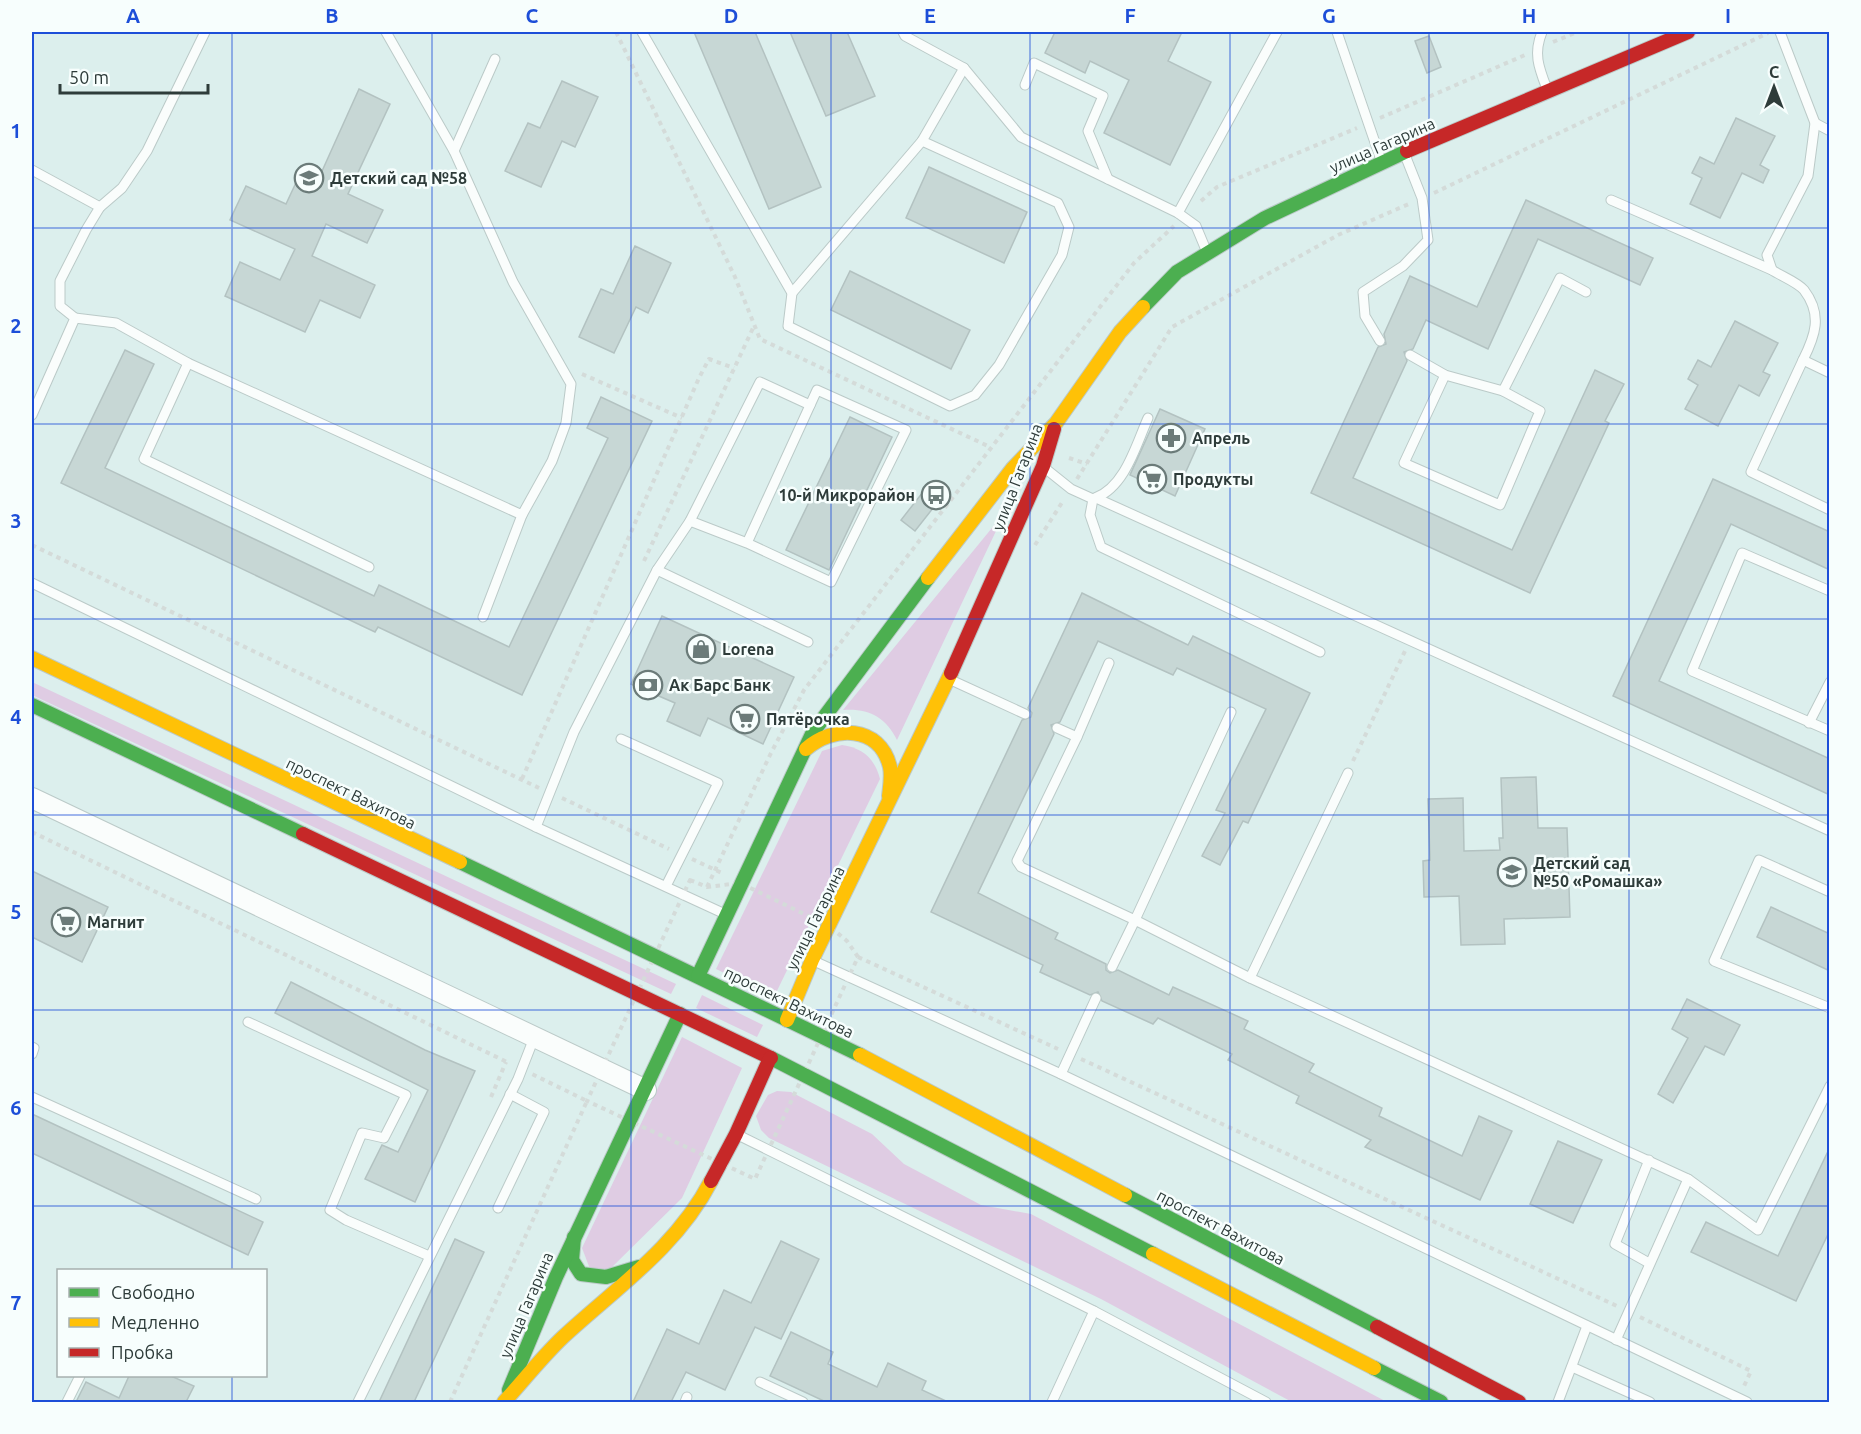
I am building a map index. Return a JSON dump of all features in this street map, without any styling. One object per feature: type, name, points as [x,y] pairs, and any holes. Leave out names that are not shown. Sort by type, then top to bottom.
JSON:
[{"type":"main road","name":"улица Гагарина","points":[[696,981],[740,883],[813,732],[970,522],[1013,468],[1056,423],[1120,332],[1177,272],[1265,218],[1382,162],[1688,32]]},
{"type":"main road","name":"улица Гагарина","points":[[785,1024],[812,960],[949,679],[1042,466],[1056,423]]},
{"type":"main road","name":"проспект Вахитова","points":[[32,658],[785,1024],[822,1035],[1519,1402]]},
{"type":"main road","points":[[32,705],[772,1054],[1441,1402]]},
{"type":"main road","points":[[797,763],[812,743],[826,734],[845,731],[864,736],[879,747],[889,763],[891,782],[889,805]]},
{"type":"main road","name":"улица Гагарина","points":[[504,1402],[527,1340],[682,1010]]},
{"type":"main road","name":"улица Гагарина","points":[[504,1402],[561,1339],[668,1244],[698,1206],[736,1134],[772,1054]]},
{"type":"main road","points":[[575,1236],[572,1260],[581,1274],[606,1277],[646,1264]]},
{"type":"street","points":[[32,798],[646,1090]]},
{"type":"lane","points":[[205,32],[147,151],[122,188],[100,207],[60,281],[60,306],[75,318],[116,323],[188,363],[522,515]]},
{"type":"lane","points":[[386,32],[454,151],[513,282],[571,384],[566,423],[552,461],[522,515],[483,617]]},
{"type":"lane","points":[[642,32],[792,293]]},
{"type":"lane","points":[[903,32],[905,36],[964,68],[1021,137],[1178,213],[1196,226],[1207,252]]},
{"type":"lane","points":[[1178,213],[1277,32]]},
{"type":"lane","points":[[1542,32],[1537,44],[1536,62],[1549,92]]},
{"type":"lane","points":[[1772,270],[1767,255],[1808,176],[1815,123],[1780,32]]},
{"type":"lane","points":[[1340,34],[1382,162]]},
{"type":"lane","points":[[454,151],[495,59]]},
{"type":"lane","points":[[1025,85],[1034,63],[1103,96],[1088,131],[1108,179]]},
{"type":"lane","points":[[922,141],[1058,203],[1069,227],[1062,255],[999,365],[975,395],[950,406],[788,326],[792,293],[922,141],[964,68]]},
{"type":"lane","points":[[1815,123],[1830,131]]},
{"type":"lane","points":[[1380,341],[1365,316],[1363,292],[1403,266],[1428,240],[1422,198],[1404,153]]},
{"type":"lane","points":[[32,170],[100,207]]},
{"type":"lane","points":[[1611,200],[1772,270],[1803,289],[1815,314],[1815,335],[1751,472],[1830,510]]},
{"type":"lane","points":[[1503,391],[1560,278],[1586,292]]},
{"type":"lane","points":[[32,415],[75,318]]},
{"type":"lane","points":[[1410,355],[1445,375],[1503,391],[1540,411],[1500,505],[1404,463],[1445,375]]},
{"type":"lane","points":[[1803,360],[1830,373]]},
{"type":"lane","points":[[188,363],[144,459],[369,567]]},
{"type":"lane","points":[[536,827],[574,732],[657,570],[690,521],[759,382],[810,405]]},
{"type":"lane","points":[[690,521],[747,543],[831,582],[906,430],[817,390],[747,543]]},
{"type":"lane","points":[[1095,498],[1106,494],[1122,476],[1148,418]]},
{"type":"lane","points":[[1042,466],[1071,489],[1410,639],[1830,831]]},
{"type":"lane","points":[[1095,498],[1090,515],[1101,547],[1320,652]]},
{"type":"lane","points":[[1830,591],[1742,553],[1692,671],[1830,731]]},
{"type":"lane","points":[[657,570],[808,642]]},
{"type":"lane","points":[[32,583],[536,827],[725,915]]},
{"type":"lane","points":[[1109,663],[1077,737],[1017,861],[1021,867],[1135,920],[1250,978],[1688,1179],[1758,1230],[1830,1086]]},
{"type":"lane","points":[[949,679],[1025,714]]},
{"type":"lane","points":[[1809,723],[1830,682]]},
{"type":"lane","points":[[1112,967],[1231,712]]},
{"type":"lane","points":[[1057,728],[1077,737]]},
{"type":"lane","points":[[621,739],[718,783],[666,886]]},
{"type":"lane","points":[[1250,978],[1348,773]]},
{"type":"lane","points":[[1830,892],[1759,860],[1714,960],[1830,1008]]},
{"type":"lane","points":[[812,960],[1061,1074],[1747,1402]]},
{"type":"lane","points":[[1061,1074],[1096,998]]},
{"type":"lane","points":[[248,1022],[406,1095],[384,1138],[362,1133],[330,1210],[346,1220],[429,1256]]},
{"type":"lane","points":[[358,1402],[510,1094],[534,1038]]},
{"type":"lane","points":[[32,1047],[34,1048],[32,1054]]},
{"type":"lane","points":[[498,1208],[544,1112],[510,1094]]},
{"type":"lane","points":[[32,1096],[256,1199]]},
{"type":"lane","points":[[736,1134],[1094,1311],[1266,1402]]},
{"type":"lane","points":[[1649,1160],[1615,1244],[1649,1263]]},
{"type":"lane","points":[[1616,1340],[1688,1179]]},
{"type":"lane","points":[[1052,1402],[1094,1311]]},
{"type":"lane","points":[[1558,1402],[1587,1326]]},
{"type":"lane","points":[[1572,1367],[1650,1402]]},
{"type":"lane","points":[[67,1402],[80,1377]]},
{"type":"lane","points":[[760,1382],[803,1402]]},
{"type":"path","points":[[1032,549],[1173,327],[1338,235],[1422,198],[1771,32]]},
{"type":"path","points":[[639,572],[754,326]]},
{"type":"path","points":[[522,779],[709,359],[734,368]]},
{"type":"path","points":[[560,364],[682,418]]},
{"type":"path","points":[[32,545],[740,883]]},
{"type":"path","points":[[1348,773],[1410,639]]},
{"type":"path","points":[[538,787],[543,776]]},
{"type":"path","points":[[32,832],[587,1101],[450,1402]]},
{"type":"path","points":[[847,941],[851,930]]},
{"type":"path","points":[[858,957],[1751,1371],[1737,1398]]},
{"type":"shaded area","points":[[1005,512],[897,740],[887,725],[875,716],[860,711],[843,710]]},
{"type":"shaded area","points":[[32,682],[676,984],[671,994],[32,695]]},
{"type":"shaded area","points":[[842,745],[856,749],[867,756],[875,766],[880,779],[774,997],[716,969],[822,751]]},
{"type":"shaded area","points":[[702,995],[763,1025],[757,1037],[696,1008]]},
{"type":"shaded area","points":[[682,1037],[742,1068],[682,1198],[609,1270],[590,1269],[582,1248]]},
{"type":"shaded area","points":[[777,1091],[791,1092],[872,1134],[904,1164],[981,1205],[1031,1214],[1387,1402],[1292,1402],[1101,1299],[769,1138],[761,1130],[756,1116],[768,1095]]},
{"type":"building","points":[[694,32],[755,32],[821,187],[769,209]]},
{"type":"building","points":[[790,32],[847,32],[875,96],[826,116]]},
{"type":"building","points":[[1055,32],[1182,32],[1168,61],[1211,82],[1170,165],[1104,133],[1129,80],[1090,61],[1085,73],[1045,53]]},
{"type":"building","points":[[1429,36],[1441,67],[1427,73],[1415,41]]},
{"type":"building","points":[[562,81],[598,97],[575,147],[562,141],[541,187],[505,171],[528,123],[540,128]]},
{"type":"building","points":[[359,89],[390,104],[348,194],[383,210],[367,243],[326,224],[312,256],[375,285],[360,318],[320,300],[305,332],[225,296],[240,262],[280,280],[295,249],[230,220],[246,186],[286,204],[301,172],[318,180]]},
{"type":"building","points":[[1736,118],[1775,136],[1760,165],[1769,170],[1763,183],[1742,173],[1720,218],[1690,204],[1702,178],[1692,173],[1700,157],[1714,164]]},
{"type":"building","points":[[929,167],[1027,212],[1004,263],[906,218]]},
{"type":"building","points":[[1526,200],[1653,258],[1640,285],[1538,239],[1488,349],[1426,320],[1413,349],[1404,352],[1407,361],[1353,478],[1512,550],[1595,370],[1624,384],[1605,421],[1609,423],[1530,593],[1311,493],[1378,347],[1386,344],[1384,334],[1410,276],[1477,307]]},
{"type":"building","points":[[635,246],[671,263],[648,313],[636,307],[614,353],[579,337],[601,289],[613,294]]},
{"type":"building","points":[[850,271],[970,330],[951,369],[831,310]]},
{"type":"building","points":[[1735,321],[1778,343],[1763,372],[1770,375],[1759,396],[1739,385],[1718,426],[1685,409],[1698,385],[1688,379],[1698,360],[1711,367]]},
{"type":"building","points":[[125,350],[154,364],[105,468],[374,596],[379,585],[509,647],[608,438],[587,428],[601,397],[652,421],[522,695],[378,627],[375,632],[61,483]]},
{"type":"building","points":[[1160,409],[1205,429],[1175,496],[1130,475]]},
{"type":"building","points":[[850,417],[892,437],[829,570],[786,550]]},
{"type":"building","points":[[1713,479],[1830,532],[1830,570],[1731,524],[1659,681],[1830,759],[1830,795],[1613,696]]},
{"type":"building","points":[[923,492],[937,503],[915,531],[901,520]]},
{"type":"building","points":[[1082,593],[1188,645],[1193,636],[1310,693],[1248,823],[1243,821],[1220,865],[1202,856],[1225,813],[1216,810],[1266,709],[1177,668],[1173,675],[1098,641],[1060,722],[1051,725],[1054,734],[978,893],[1058,933],[1055,939],[1106,964],[1106,970],[1110,973],[1118,970],[1169,995],[1173,987],[1248,1021],[1244,1029],[1314,1064],[1309,1072],[1382,1108],[1379,1116],[1462,1156],[1479,1116],[1512,1131],[1480,1200],[1365,1147],[1371,1140],[1296,1103],[1299,1096],[1228,1060],[1232,1054],[1158,1018],[1153,1024],[1102,1001],[1098,992],[1090,995],[1040,972],[1043,965],[931,912],[1022,720],[1031,717],[1032,713],[1028,708]]},
{"type":"building","points":[[662,616],[794,677],[763,744],[708,718],[700,736],[667,721],[675,703],[631,684]]},
{"type":"building","points":[[1536,777],[1538,828],[1567,828],[1570,917],[1504,919],[1505,944],[1461,945],[1459,896],[1424,897],[1423,861],[1430,860],[1428,799],[1463,798],[1464,851],[1500,850],[1499,838],[1503,838],[1501,778]]},
{"type":"building","name":"Магнит","points":[[32,871],[108,907],[82,962],[32,937]]},
{"type":"building","points":[[1771,907],[1830,934],[1830,971],[1757,937]]},
{"type":"building","points":[[291,982],[425,1050],[475,1071],[415,1202],[365,1179],[382,1145],[398,1152],[428,1090],[275,1013]]},
{"type":"building","points":[[1687,999],[1740,1025],[1724,1055],[1705,1046],[1673,1103],[1658,1094],[1688,1038],[1672,1029]]},
{"type":"building","points":[[32,1114],[263,1222],[248,1255],[32,1153]]},
{"type":"building","points":[[1558,1141],[1602,1160],[1573,1223],[1530,1204]]},
{"type":"building","points":[[1830,1147],[1830,1230],[1796,1301],[1691,1252],[1706,1222],[1778,1256]]},
{"type":"building","points":[[455,1239],[484,1252],[414,1402],[379,1402]]},
{"type":"building","points":[[781,1241],[819,1259],[781,1339],[755,1327],[725,1390],[686,1372],[671,1402],[633,1402],[667,1329],[699,1344],[724,1290],[751,1303]]},
{"type":"building","points":[[791,1332],[833,1352],[828,1364],[877,1387],[888,1363],[926,1381],[922,1390],[948,1402],[826,1402],[770,1376]]},
{"type":"building","points":[[129,1377],[173,1377],[194,1386],[186,1402],[76,1402],[86,1382],[119,1398]]},
{"type":"traffic: fast","points":[[1143,307],[1177,272],[1265,218],[1407,151]]},
{"type":"traffic: fast","points":[[698,976],[813,732],[928,578]]},
{"type":"traffic: fast","points":[[32,705],[303,834]]},
{"type":"traffic: fast","points":[[460,862],[860,1055]]},
{"type":"traffic: fast","points":[[509,1390],[556,1277],[680,1014]]},
{"type":"traffic: fast","points":[[771,1058],[1153,1254]]},
{"type":"traffic: fast","points":[[1125,1195],[1377,1327]]},
{"type":"traffic: fast","points":[[574,1237],[572,1260],[581,1274],[606,1277],[639,1267]]},
{"type":"traffic: fast","points":[[1374,1368],[1441,1402]]},
{"type":"traffic: slow","points":[[928,578],[1013,468],[1056,423],[1120,332],[1143,307]]},
{"type":"traffic: slow","points":[[32,658],[460,862]]},
{"type":"traffic: slow","points":[[787,1020],[812,960],[951,673]]},
{"type":"traffic: slow","points":[[806,749],[817,741],[842,733],[854,733],[866,737],[876,743],[885,753],[890,767],[889,796]]},
{"type":"traffic: slow","points":[[860,1055],[1125,1195]]},
{"type":"traffic: slow","points":[[504,1402],[563,1337],[624,1284],[663,1246],[697,1205],[711,1181]]},
{"type":"traffic: slow","points":[[1153,1254],[1374,1368]]},
{"type":"traffic: jam","points":[[1407,151],[1688,32]]},
{"type":"traffic: jam","points":[[951,673],[1043,466],[1054,429]]},
{"type":"traffic: jam","points":[[303,834],[771,1058]]},
{"type":"traffic: jam","points":[[711,1181],[736,1134],[770,1058]]},
{"type":"traffic: jam","points":[[1377,1327],[1519,1402]]},
{"type":"place","name":"Детский сад №58","points":[[309,178]]},
{"type":"place","name":"Апрель","points":[[1171,438]]},
{"type":"place","name":"Продукты","points":[[1152,479]]},
{"type":"place","name":"10-й Микрорайон","points":[[936,495]]},
{"type":"place","name":"Lorena","points":[[701,649]]},
{"type":"place","name":"Ак Барс Банк","points":[[648,685]]},
{"type":"place","name":"Пятёрочка","points":[[745,719]]},
{"type":"place","name":"Детский сад №50 «Ромашка»","points":[[1512,872]]},
{"type":"place","name":"Магнит","points":[[66,922]]}]
